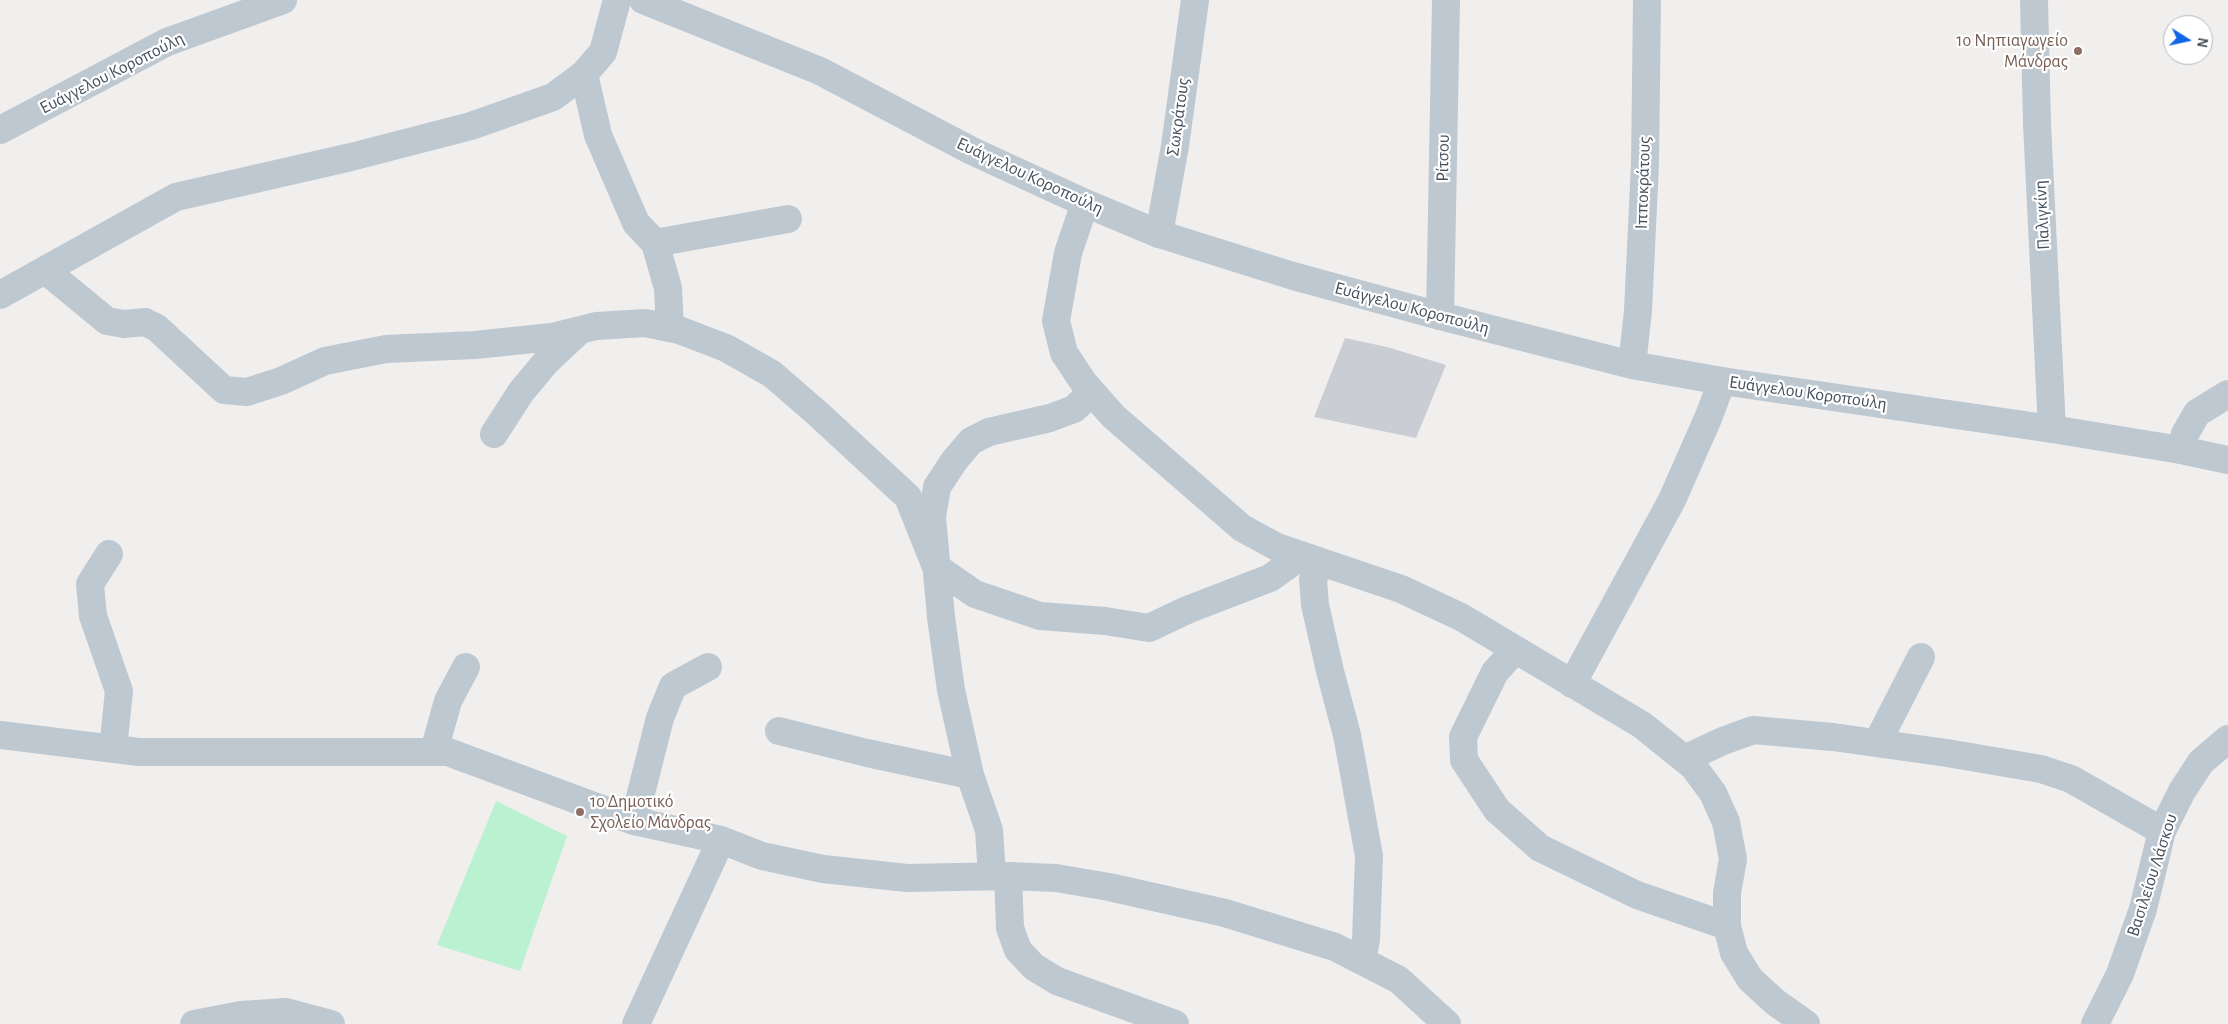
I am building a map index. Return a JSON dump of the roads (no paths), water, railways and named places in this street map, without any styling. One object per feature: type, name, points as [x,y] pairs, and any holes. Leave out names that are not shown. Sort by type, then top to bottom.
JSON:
[{"type":"street","name":"Ευάγγελου Κοροπούλη","points":[[0,130],[167,42],[283,0]]},
{"type":"street","points":[[0,295],[176,197],[351,157],[471,126],[554,97],[584,74],[603,52],[617,0]]},
{"type":"street","name":"Ευάγγελου Κοροπούλη","points":[[643,0],[820,71],[972,151],[1085,203],[1159,234],[1293,276],[1632,365],[2052,429],[2181,450],[2228,460]]},
{"type":"street","name":"Σωκράτους","points":[[1159,234],[1175,146],[1195,0]]},
{"type":"street","name":"Ρίτσου","points":[[1440,316],[1446,0]]},
{"type":"street","name":"Ιπποκράτους","points":[[1632,365],[1638,311],[1645,164],[1647,0]]},
{"type":"street","name":"Παλιγκίνη","points":[[2034,0],[2037,124],[2052,429]]},
{"type":"street","points":[[584,74],[598,135],[636,223],[655,243],[668,288],[670,328]]},
{"type":"street","points":[[1085,203],[1068,253],[1056,321],[1064,353],[1092,392],[1113,416],[1242,528],[1277,547],[1400,589],[1461,617],[1642,725],[1693,766],[1713,793],[1726,822],[1733,859],[1727,893],[1726,926],[1734,953],[1750,979],[1775,1002],[1806,1024]]},
{"type":"street","points":[[655,243],[788,219]]},
{"type":"street","points":[[46,270],[107,321],[124,324],[145,322],[157,328],[224,390],[247,392],[281,381],[325,361],[386,349],[485,344],[552,337],[596,326],[645,323],[670,328],[726,348],[772,374],[908,497],[936,567],[975,594],[1040,616],[1105,620],[1149,628],[1311,559]]},
{"type":"street","points":[[494,434],[521,392],[546,362],[579,331]]},
{"type":"street","points":[[1572,684],[1672,500],[1709,416],[1722,380]]},
{"type":"street","points":[[1092,392],[1074,409],[1050,418],[989,432],[971,441],[954,461],[937,487],[932,517],[951,690],[970,775],[989,830],[1010,928],[1018,950],[1034,967],[1057,981],[1172,1023]]},
{"type":"street","points":[[2181,450],[2185,434],[2197,413],[2228,394]]},
{"type":"street","points":[[109,554],[90,584],[93,616],[119,692],[113,749]]},
{"type":"street","points":[[1311,559],[1315,605],[1347,735],[1368,856],[1366,939],[1362,961]]},
{"type":"street","points":[[1515,650],[1495,672],[1463,737],[1464,760],[1497,810],[1540,848],[1637,895],[1726,926]]},
{"type":"street","points":[[1876,743],[1921,657]]},
{"type":"street","points":[[634,822],[660,718],[673,686],[708,666]]},
{"type":"street","points":[[434,752],[448,701],[466,667]]},
{"type":"street","points":[[1684,759],[1724,740],[1753,730],[1876,743],[2041,769],[2071,779],[2162,831]]},
{"type":"street","points":[[779,731],[866,753],[970,775]]},
{"type":"street","points":[[0,735],[149,752],[448,752],[634,822],[721,840],[762,856],[824,869],[907,878],[1000,876],[1056,878],[1109,887],[1225,913],[1335,947],[1399,980],[1448,1024]]},
{"type":"street","name":"Βασιλείου Λάσκου","points":[[2095,1024],[2120,974],[2143,908],[2162,831],[2182,791],[2201,762],[2228,739]]},
{"type":"street","points":[[636,1024],[721,840]]},
{"type":"street","points":[[194,1024],[241,1015],[286,1012],[332,1024]]},
{"type":"place","name":"1ο Νηπιαγωγείο Μάνδρας","points":[[2078,51]]},
{"type":"place","name":"1ο Δημοτικό Σχολείο Μάνδρας","points":[[580,812]]}]
